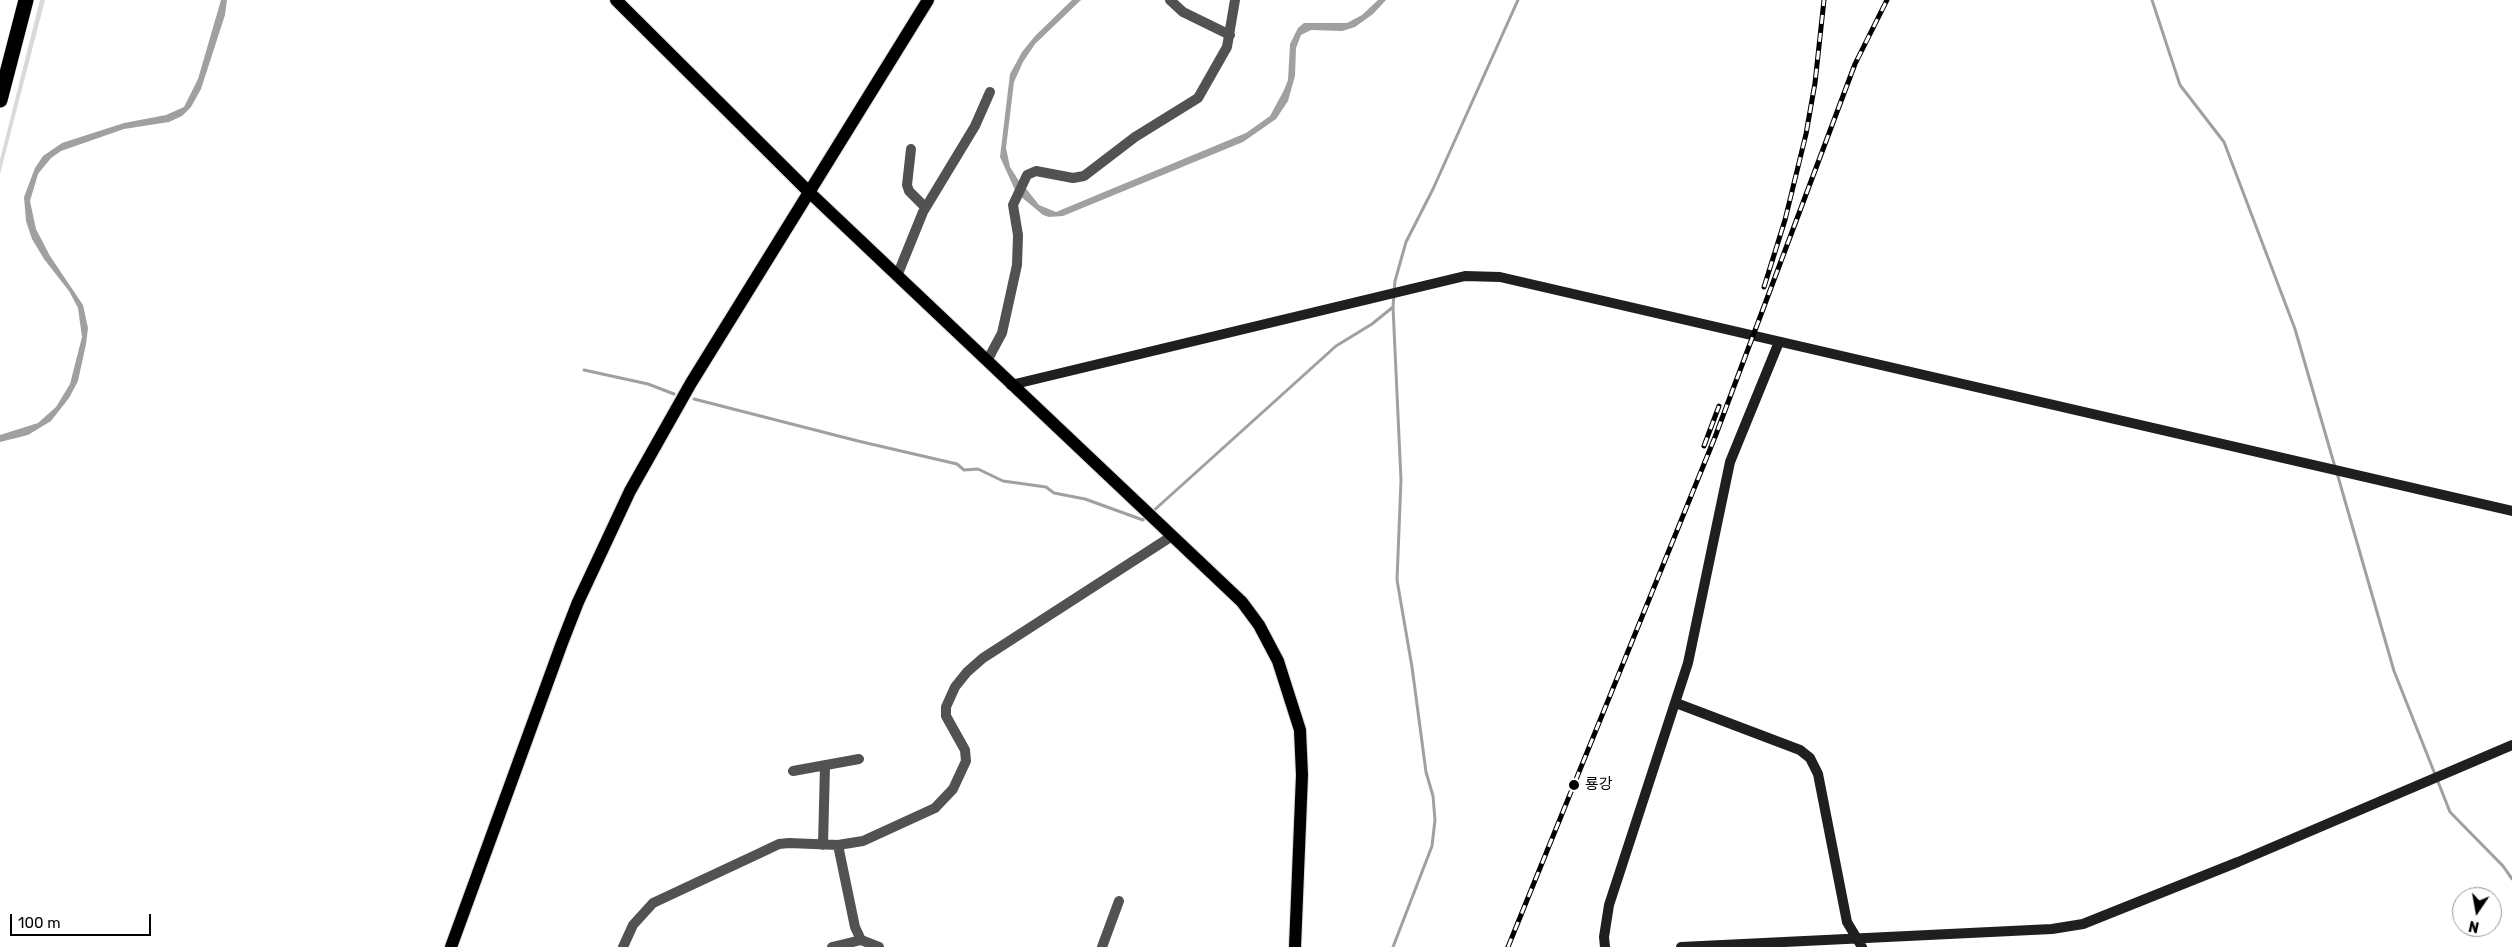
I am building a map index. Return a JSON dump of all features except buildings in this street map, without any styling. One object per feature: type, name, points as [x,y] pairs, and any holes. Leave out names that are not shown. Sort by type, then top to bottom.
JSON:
[{"type":"highway","points":[[0,100],[26,0]]},
{"type":"main road","points":[[616,0],[808,191],[1242,602],[1259,625],[1278,661],[1300,730],[1302,774],[1295,947]]},
{"type":"main road","points":[[451,947],[552,668],[601,552],[630,491],[692,383],[808,191],[928,0]]},
{"type":"street","points":[[1170,0],[1183,12],[1230,34]]},
{"type":"street","points":[[986,361],[1002,333],[1017,265],[1018,235],[1013,205],[1022,183],[1027,176],[1036,171],[1073,178],[1084,176],[1151,125],[1193,102],[1205,90],[1227,47],[1235,0]]},
{"type":"street","points":[[897,276],[925,207],[975,126],[990,92]]},
{"type":"street","points":[[911,148],[907,185],[909,191],[925,207]]},
{"type":"street","points":[[1011,385],[1465,276],[1500,277],[2512,511]]},
{"type":"street","points":[[1605,947],[1604,937],[1609,905],[1676,703],[1699,617],[1723,489],[1730,462],[1779,342]]},
{"type":"street","points":[[623,947],[639,918],[653,903],[779,844],[838,845],[873,837],[922,816],[943,803],[953,789],[966,761],[965,750],[946,716],[946,707],[955,686],[967,672],[984,658],[1172,536]]},
{"type":"street","points":[[1676,703],[1800,750],[1810,758],[1818,774],[1847,922],[1862,947]]},
{"type":"street","points":[[1681,947],[1758,945],[1856,937],[2052,929],[2083,924],[2220,869],[2512,746]]},
{"type":"street","points":[[793,771],[860,759]]},
{"type":"street","points":[[824,845],[825,766]]},
{"type":"street","points":[[838,845],[855,927],[861,940]]},
{"type":"street","points":[[1102,947],[1119,901]]},
{"type":"street","points":[[832,947],[861,940],[879,947]]},
{"type":"shaded area","points":[[40,0],[45,0],[0,174],[0,160]]},
{"type":"shaded area","points":[[221,0],[227,0],[225,15],[201,89],[191,107],[182,116],[169,122],[124,129],[61,151],[51,158],[38,174],[30,201],[36,229],[50,256],[83,305],[88,328],[86,344],[78,381],[69,398],[51,421],[28,435],[0,442],[0,435],[38,423],[56,407],[70,384],[82,337],[78,308],[69,291],[44,259],[32,239],[26,221],[24,197],[35,168],[43,156],[62,143],[124,123],[166,115],[184,107],[198,79]]},
{"type":"shaded area","points":[[1072,0],[1081,0],[1035,44],[1023,62],[1014,82],[1006,148],[1010,167],[1019,181],[1015,190],[1000,157],[1010,74],[1022,52],[1035,36]]},
{"type":"shaded area","points":[[1378,0],[1386,0],[1373,14],[1355,27],[1342,31],[1311,30],[1301,35],[1296,48],[1295,76],[1288,101],[1276,119],[1243,142],[1063,216],[1049,217],[1043,215],[1019,195],[1024,186],[1039,205],[1056,212],[1246,133],[1270,116],[1284,90],[1288,80],[1290,44],[1298,28],[1304,23],[1347,23],[1362,15]]},
{"type":"waterway","points":[[1151,513],[1336,346],[1372,324],[1393,307],[1395,281],[1406,242],[1433,189],[1518,0]]},
{"type":"waterway","points":[[2152,0],[2180,85],[2224,142],[2295,329],[2335,467]]},
{"type":"waterway","points":[[1393,307],[1401,480],[1397,580],[1412,667],[1426,772],[1433,796],[1435,820],[1432,846],[1393,947]]},
{"type":"waterway","points":[[584,370],[648,384],[674,394]]},
{"type":"waterway","points":[[694,399],[957,464],[964,470],[978,469],[1003,481],[1046,487],[1054,493],[1085,499],[1143,520],[1146,517]]},
{"type":"waterway","points":[[2337,473],[2394,671],[2450,812],[2503,866],[2512,879]]},
{"type":"railway","points":[[1764,287],[1785,220],[1806,134],[1815,83],[1824,0]]},
{"type":"railway","points":[[1508,947],[1715,437],[1855,64],[1887,0]]},
{"type":"railway","points":[[1704,446],[1719,406]]},
{"type":"place","name":"룡강","points":[[1574,785]]}]
